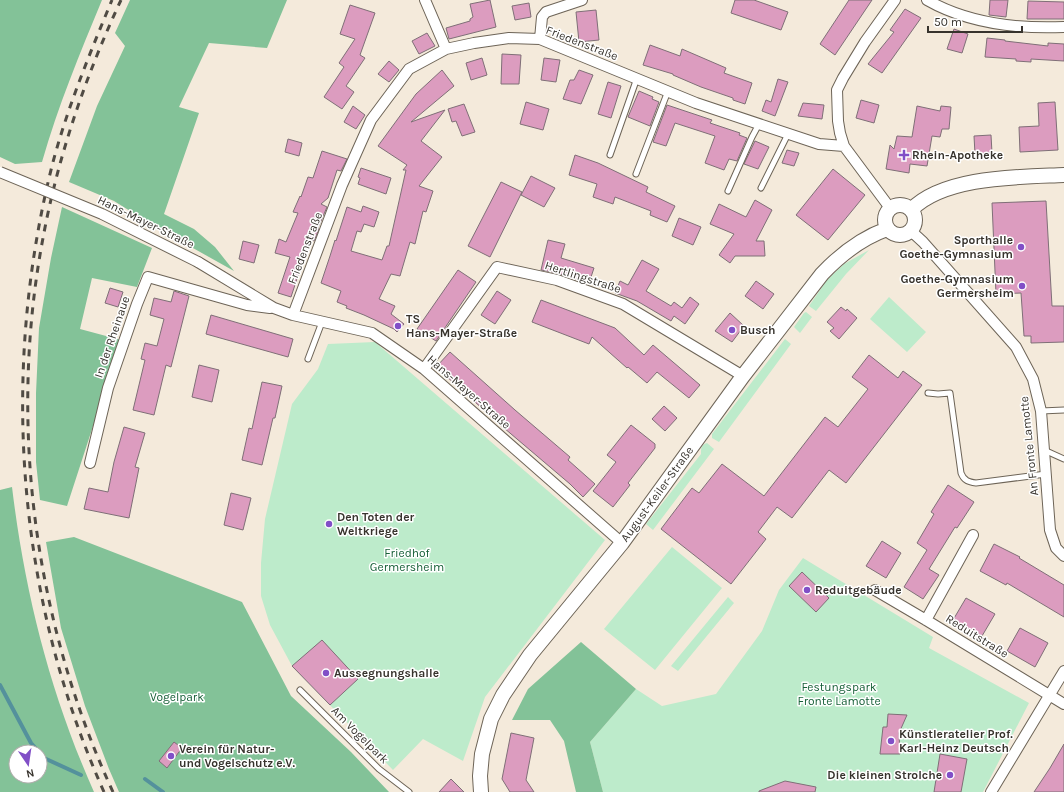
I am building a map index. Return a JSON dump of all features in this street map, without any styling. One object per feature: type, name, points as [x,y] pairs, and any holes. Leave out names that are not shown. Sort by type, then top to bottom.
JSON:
[{"type":"street","points":[[425,0],[446,50]]},
{"type":"street","points":[[540,39],[542,17],[546,12],[582,0]]},
{"type":"street","points":[[890,208],[844,146],[840,133],[837,90],[865,42],[895,0]]},
{"type":"street","points":[[927,0],[962,16],[996,24],[1064,27]]},
{"type":"street","name":"Friedenstraße","points":[[293,315],[342,185],[371,120],[409,69],[446,50],[474,43],[509,38],[540,39],[696,103],[819,144],[844,146]]},
{"type":"street","name":"Hans-Mayer-Straße","points":[[0,172],[102,214],[198,262],[274,308],[293,315],[372,333],[424,369],[622,543]]},
{"type":"street","points":[[911,210],[930,196],[946,189],[961,185],[1007,178],[1064,175]]},
{"type":"street","points":[[899,204],[904,205],[911,210],[915,218],[914,227],[911,231],[903,235],[898,235],[887,229],[885,224],[885,215],[890,208],[899,204]]},
{"type":"street","name":"August-Keiler-Straße","points":[[481,792],[480,776],[482,754],[491,719],[503,695],[530,655],[622,543],[743,376],[822,274],[831,264],[850,249],[887,229]]},
{"type":"street","name":"An Fronte Lamotte","points":[[911,231],[966,289],[1016,347],[1033,379],[1041,411],[1050,530],[1056,548],[1064,556]]},
{"type":"street","name":"Hertlingstraße","points":[[424,369],[497,267],[557,280],[623,304],[743,376]]},
{"type":"street","name":"In der Rheinaue","points":[[90,463],[108,388],[148,277],[204,292]]},
{"type":"street","name":"Hans-Mayer-Straße","points":[[204,292],[247,305],[274,308]]},
{"type":"street","points":[[926,620],[973,534]]},
{"type":"street","name":"Reduitstraße","points":[[875,590],[1064,704]]},
{"type":"street","points":[[991,792],[1064,671]]},
{"type":"lane","points":[[610,155],[637,78]]},
{"type":"lane","points":[[636,174],[668,91]]},
{"type":"lane","points":[[728,191],[759,124]]},
{"type":"lane","points":[[761,188],[788,134]]},
{"type":"lane","points":[[308,359],[322,322]]},
{"type":"lane","points":[[928,393],[950,393],[961,473],[966,480],[976,483],[1046,474]]},
{"type":"lane","points":[[1041,411],[1064,410]]},
{"type":"lane","points":[[1044,450],[1064,459]]},
{"type":"lane","name":"Am Vogelpark","points":[[300,690],[379,769],[409,792]]},
{"type":"green space","points":[[0,0],[102,0],[62,100],[42,162],[15,164],[0,157]]},
{"type":"green space","points":[[130,0],[287,0],[267,48],[209,43],[179,107],[199,113],[164,214],[194,229],[215,247],[234,271],[159,229],[114,201],[69,182],[97,106],[125,46],[115,33]]},
{"type":"green space","points":[[62,207],[152,248],[137,287],[92,278],[80,329],[121,340],[67,506],[40,500],[36,462],[36,393],[39,328],[51,258]]},
{"type":"green space","points":[[869,250],[846,274],[816,311],[809,306],[827,280],[844,264]]},
{"type":"green space","points":[[889,297],[926,332],[907,352],[870,319]]},
{"type":"green space","points":[[806,312],[812,317],[800,333],[794,327]]},
{"type":"green space","points":[[785,339],[791,344],[719,442],[712,438],[712,434]]},
{"type":"green space","name":"Friedhof Germersheim","points":[[375,342],[605,540],[485,697],[463,761],[423,739],[393,770],[292,666],[270,625],[261,596],[261,563],[265,519],[292,404],[318,369],[328,344]]},
{"type":"green space","points":[[707,443],[714,449],[653,530],[646,524],[701,454],[702,446]]},
{"type":"green space","points":[[12,487],[24,566],[41,642],[64,718],[94,792],[0,792],[0,490]]},
{"type":"green space","name":"Vogelpark","points":[[74,537],[242,602],[291,696],[351,752],[389,792],[119,792],[85,706],[61,628],[46,542]]},
{"type":"green space","points":[[672,547],[722,588],[655,670],[604,629]]},
{"type":"green space","name":"Festungspark Fronte Lamotte","points":[[803,558],[933,637],[929,648],[1029,703],[983,792],[603,792],[590,742],[636,689],[662,706],[716,694],[762,631],[779,590]]},
{"type":"green space","points":[[728,597],[734,603],[678,671],[671,666]]},
{"type":"green space","points":[[581,642],[636,689],[590,742],[603,792],[576,792],[564,741],[550,720],[512,720],[528,689]]},
{"type":"building","points":[[490,0],[496,27],[449,39],[446,28],[470,21],[473,17],[470,4]]},
{"type":"building","points":[[735,0],[754,0],[788,12],[781,30],[731,13]]},
{"type":"building","points":[[849,0],[872,0],[835,55],[820,44]]},
{"type":"building","points":[[990,0],[1008,0],[1006,17],[989,15]]},
{"type":"building","points":[[1028,1],[1064,2],[1064,19],[1027,19]]},
{"type":"building","points":[[529,3],[531,17],[515,20],[512,6]]},
{"type":"building","points":[[350,5],[375,13],[360,55],[365,58],[346,86],[354,92],[342,109],[324,97],[344,67],[339,63],[355,39],[340,34]]},
{"type":"building","points":[[905,9],[921,18],[882,73],[868,64],[894,32],[890,30]]},
{"type":"building","points":[[596,10],[599,40],[579,42],[576,12]]},
{"type":"building","points":[[954,29],[968,34],[962,53],[947,49]]},
{"type":"building","points":[[427,33],[435,46],[419,54],[412,41]]},
{"type":"building","points":[[987,38],[1048,46],[1048,43],[1064,44],[1064,61],[1031,59],[1031,62],[1016,61],[1016,59],[985,57]]},
{"type":"building","points":[[650,45],[680,56],[682,49],[726,68],[724,73],[752,83],[745,104],[733,100],[733,98],[701,87],[673,74],[643,65]]},
{"type":"building","points":[[502,54],[521,55],[519,84],[501,84]]},
{"type":"building","points":[[482,58],[487,75],[471,80],[466,63]]},
{"type":"building","points":[[544,58],[560,60],[556,82],[541,80]]},
{"type":"building","points":[[389,61],[399,70],[389,82],[378,74]]},
{"type":"building","points":[[442,70],[454,86],[411,122],[445,110],[421,141],[442,157],[419,186],[433,191],[426,212],[423,211],[415,244],[410,242],[400,276],[391,274],[379,299],[395,306],[391,314],[404,324],[397,332],[394,329],[346,308],[347,306],[337,302],[341,291],[321,283],[347,207],[361,212],[363,206],[379,212],[374,227],[364,224],[361,232],[357,231],[351,251],[382,260],[387,246],[389,246],[406,170],[403,170],[407,165],[378,146],[416,94]]},
{"type":"building","points":[[579,70],[593,75],[581,104],[563,99],[570,80],[574,80]]},
{"type":"building","points":[[778,79],[788,82],[775,116],[762,111],[766,100],[771,102]]},
{"type":"building","points":[[608,82],[621,86],[611,118],[598,114]]},
{"type":"building","points":[[639,91],[653,97],[652,99],[659,102],[650,126],[628,117]]},
{"type":"building","points":[[861,100],[879,105],[874,123],[856,118]]},
{"type":"building","points":[[526,102],[549,109],[543,130],[520,124]]},
{"type":"building","points":[[1055,102],[1058,150],[1020,152],[1019,127],[1039,126],[1038,103]]},
{"type":"building","points":[[803,103],[824,105],[822,119],[798,116]]},
{"type":"building","points":[[464,104],[475,132],[462,136],[456,121],[452,122],[448,109]]},
{"type":"building","points":[[667,105],[712,120],[710,123],[740,133],[739,135],[747,138],[737,161],[729,159],[724,170],[705,163],[715,136],[675,123],[666,146],[653,142]]},
{"type":"building","points":[[353,106],[365,115],[356,129],[344,122]]},
{"type":"building","points":[[917,106],[940,111],[941,106],[951,107],[949,129],[942,129],[940,137],[932,136],[927,166],[910,164],[909,173],[886,169],[890,145],[894,149],[897,136],[912,137]]},
{"type":"building","points":[[991,135],[992,153],[975,154],[974,136]]},
{"type":"building","points":[[288,139],[302,143],[299,156],[285,152]]},
{"type":"building","points":[[755,141],[769,147],[758,169],[744,164]]},
{"type":"building","points":[[787,150],[799,153],[794,166],[782,163]]},
{"type":"building","points":[[322,151],[347,159],[341,171],[337,170],[328,198],[321,204],[327,207],[314,241],[310,239],[291,297],[278,293],[290,257],[275,253],[279,239],[286,242],[298,213],[293,212],[300,196],[301,197],[308,177],[313,178]]},
{"type":"building","points":[[575,155],[598,163],[648,187],[646,192],[675,206],[667,222],[650,215],[651,211],[615,197],[613,204],[593,197],[597,184],[569,175]]},
{"type":"building","points":[[361,168],[391,178],[386,194],[358,184],[360,178],[358,177]]},
{"type":"building","points":[[833,169],[865,195],[828,240],[796,215]]},
{"type":"building","points":[[531,176],[555,188],[544,207],[521,195]]},
{"type":"building","points":[[501,182],[522,192],[490,257],[468,246]]},
{"type":"building","points":[[755,200],[772,210],[756,241],[764,241],[765,256],[735,256],[730,263],[719,255],[734,234],[710,224],[719,204],[746,217]]},
{"type":"building","name":"Sporthalle Goethe-Gymnasium","points":[[1046,201],[1052,306],[1064,306],[1064,342],[1031,343],[1031,336],[1024,336],[1021,293],[996,294],[992,203]]},
{"type":"building","points":[[679,218],[701,227],[693,245],[672,236]]},
{"type":"building","points":[[548,240],[565,244],[561,258],[594,268],[589,283],[557,273],[541,270]]},
{"type":"building","points":[[243,241],[259,245],[254,263],[239,259]]},
{"type":"building","points":[[642,260],[659,269],[646,291],[671,306],[674,302],[682,308],[690,297],[699,304],[685,324],[674,316],[671,321],[637,301],[615,293],[620,281],[628,285]]},
{"type":"building","points":[[458,270],[476,282],[436,341],[417,329]]},
{"type":"building","points":[[756,281],[774,294],[763,309],[745,296]]},
{"type":"building","points":[[110,288],[123,292],[118,307],[105,303]]},
{"type":"building","points":[[174,291],[189,296],[171,367],[166,365],[154,415],[133,410],[145,360],[141,359],[145,343],[157,346],[164,319],[150,315],[154,298],[171,302]]},
{"type":"building","points":[[497,291],[511,300],[495,324],[481,315]]},
{"type":"building","points":[[541,300],[615,328],[644,355],[653,345],[700,385],[689,398],[657,372],[647,383],[628,367],[627,368],[592,337],[589,344],[532,322]]},
{"type":"building","points":[[841,307],[846,311],[847,309],[857,318],[839,339],[830,331],[834,328],[827,322]]},
{"type":"building","points":[[730,313],[744,326],[732,342],[715,331]]},
{"type":"building","points":[[211,315],[293,339],[288,357],[206,334]]},
{"type":"building","points":[[450,352],[570,457],[568,460],[595,484],[583,497],[436,367]]},
{"type":"building","points":[[869,355],[898,378],[903,371],[922,385],[846,483],[829,470],[792,518],[777,507],[758,532],[766,539],[731,584],[661,529],[692,488],[699,493],[722,464],[764,496],[825,417],[838,427],[868,389],[852,377]]},
{"type":"building","points":[[199,365],[219,370],[212,402],[192,397]]},
{"type":"building","points":[[262,382],[282,386],[262,465],[242,460],[249,428],[252,429]]},
{"type":"building","points":[[664,406],[677,418],[665,431],[652,419]]},
{"type":"building","points":[[631,425],[655,444],[655,448],[628,483],[630,485],[613,507],[593,491],[616,462],[607,455]]},
{"type":"building","points":[[124,427],[145,433],[135,467],[139,468],[129,518],[84,509],[89,488],[108,492],[114,462]]},
{"type":"building","points":[[948,485],[974,502],[957,528],[955,527],[929,569],[939,575],[923,599],[904,587],[927,550],[917,543],[934,514],[931,512]]},
{"type":"building","points":[[231,493],[251,498],[243,530],[224,525]]},
{"type":"building","points":[[882,541],[901,553],[886,578],[866,566]]},
{"type":"building","points":[[994,544],[1020,557],[1019,558],[1064,585],[1064,617],[1007,583],[1006,585],[980,571]]},
{"type":"building","name":"Reduitgebäude","points":[[802,572],[829,598],[816,612],[789,586]]},
{"type":"building","points":[[966,598],[995,614],[982,636],[953,620]]},
{"type":"building","points":[[1020,628],[1048,643],[1035,667],[1007,651]]},
{"type":"building","name":"Aussegnungshalle","points":[[322,640],[358,679],[330,705],[292,666]]},
{"type":"building","name":"Künstleratelier Prof. Karl-Heinz Deutsch","points":[[888,714],[907,715],[899,733],[900,754],[880,754],[883,727],[887,727]]},
{"type":"building","points":[[511,733],[534,738],[526,780],[534,792],[510,792],[502,779]]},
{"type":"building","points":[[174,742],[182,748],[167,768],[159,761]]},
{"type":"building","points":[[1064,744],[1064,792],[1034,792],[1050,768]]},
{"type":"building","name":"Die kleinen Strolche","points":[[940,754],[967,759],[961,792],[934,792]]},
{"type":"building","points":[[451,779],[464,792],[439,792]]},
{"type":"building","points":[[785,781],[816,787],[815,792],[759,792]]},
{"type":"waterway","points":[[0,685],[32,744]]},
{"type":"waterway","points":[[48,760],[81,775]]},
{"type":"waterway","points":[[145,779],[163,792]]},
{"type":"railway","points":[[104,792],[74,717],[51,640],[35,561],[26,481],[23,401],[26,320],[36,241],[53,162],[72,100],[112,0]]},
{"type":"railway","points":[[113,792],[86,727],[64,659],[47,590],[35,520],[29,450],[28,379],[33,308],[49,207],[74,116],[96,57],[121,0]]},
{"type":"place","name":"Rhein-Apotheke","points":[[904,155]]},
{"type":"place","name":"Sporthalle Goethe-Gymnasium","points":[[1021,247]]},
{"type":"place","name":"Goethe-Gymnasium Germersheim","points":[[1022,286]]},
{"type":"place","name":"TS Hans-Mayer-Straße","points":[[398,326]]},
{"type":"place","name":"Busch","points":[[732,330]]},
{"type":"place","name":"Den Toten der Weltkriege","points":[[329,524]]},
{"type":"place","name":"Reduitgebäude","points":[[807,590]]},
{"type":"place","name":"Aussegnungshalle","points":[[326,673]]},
{"type":"place","name":"Künstleratelier Prof. Karl-Heinz Deutsch","points":[[891,741]]},
{"type":"place","name":"Verein für Natur- und Vogelschutz e.V.","points":[[171,756]]},
{"type":"place","name":"Die kleinen Strolche","points":[[950,775]]}]
